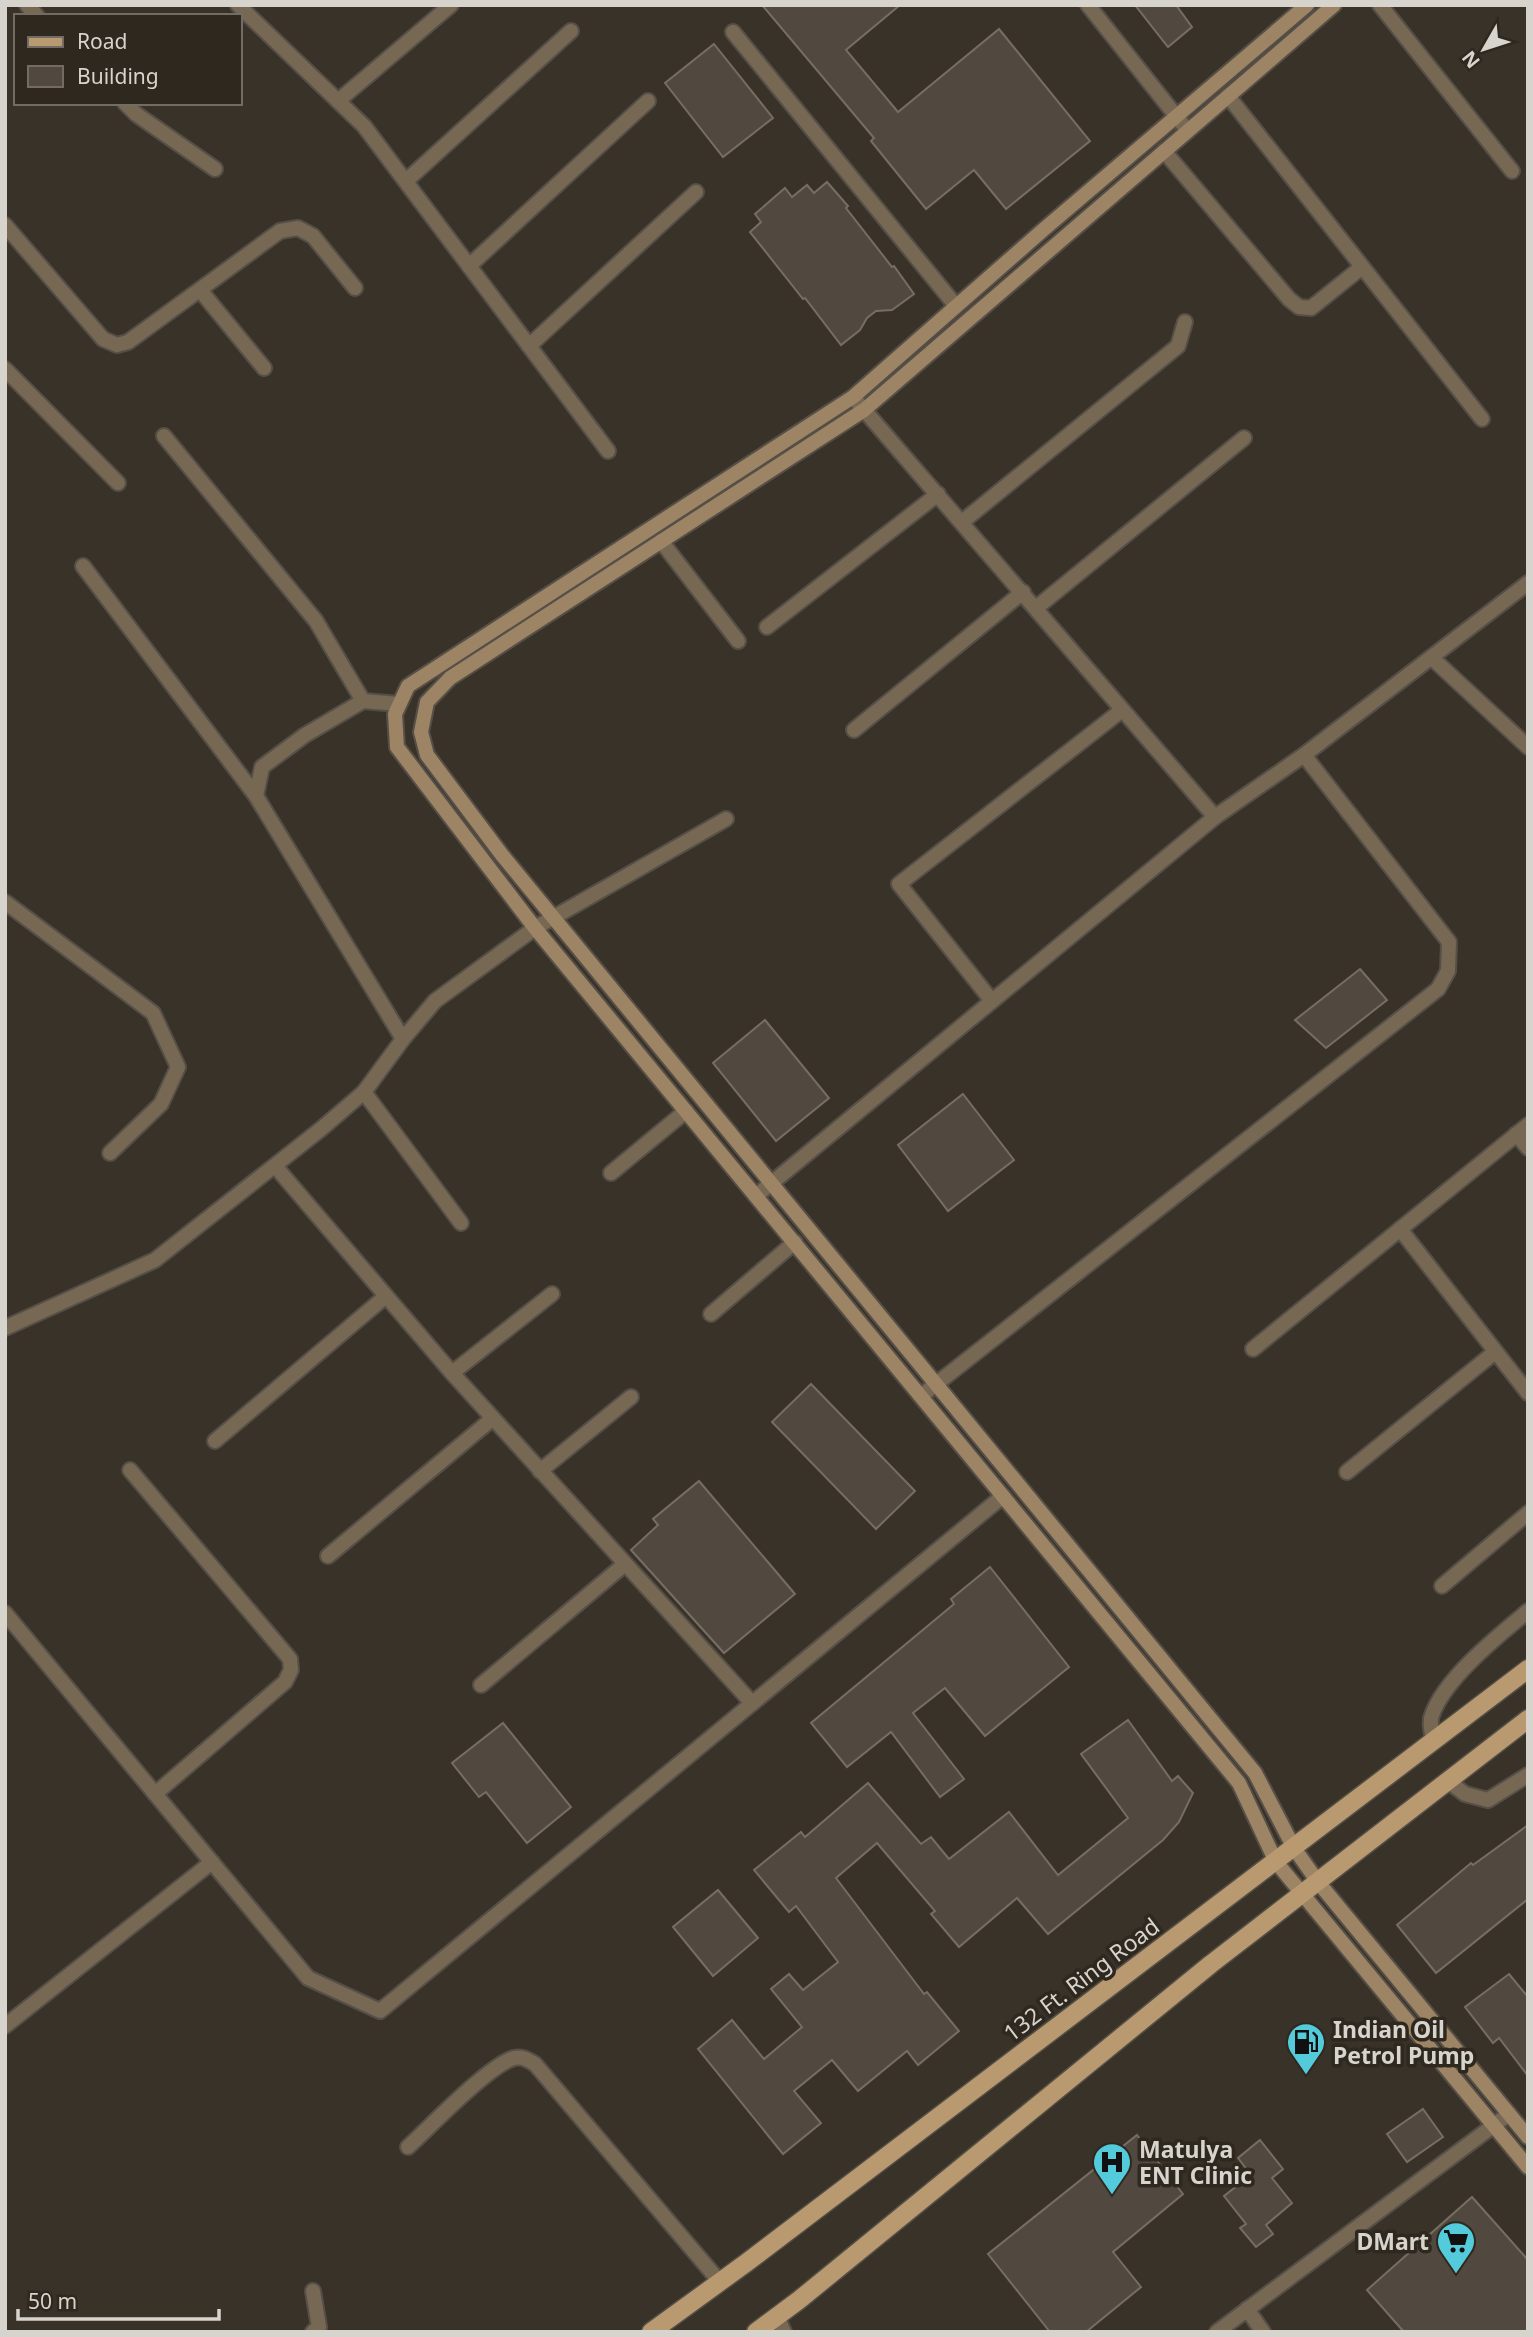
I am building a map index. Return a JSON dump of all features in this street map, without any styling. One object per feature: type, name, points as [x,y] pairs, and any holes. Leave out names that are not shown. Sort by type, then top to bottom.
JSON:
[{"type":"main road","name":"132 Ft. Ring Road","points":[[652,2329],[720,2282],[1528,1669]]},
{"type":"main road","points":[[756,2332],[780,2324],[1211,1964],[1528,1719]]},
{"type":"street","points":[[238,5],[364,125],[608,451]]},
{"type":"street","points":[[338,101],[451,5]]},
{"type":"street","points":[[1088,5],[1188,131]]},
{"type":"street","points":[[1307,5],[853,397],[408,686],[395,714],[397,747],[535,928],[1239,1783],[1276,1862],[1528,2167]]},
{"type":"street","points":[[1334,5],[864,410],[450,678],[427,702],[421,732],[427,755],[502,855],[1255,1773],[1294,1848],[1318,1882],[1528,2137]]},
{"type":"street","points":[[1380,5],[1512,172]]},
{"type":"street","points":[[406,181],[571,31]]},
{"type":"street","points":[[733,32],[956,306]]},
{"type":"street","points":[[1228,96],[1482,419]]},
{"type":"street","points":[[469,266],[648,101]]},
{"type":"street","points":[[127,105],[215,169]]},
{"type":"street","points":[[1164,152],[1289,299],[1299,307],[1311,308],[1362,267]]},
{"type":"street","points":[[529,346],[696,192]]},
{"type":"street","points":[[5,225],[103,339],[117,345],[128,342],[281,231],[298,228],[313,236],[355,288]]},
{"type":"street","points":[[200,290],[264,368]]},
{"type":"street","points":[[962,522],[1178,346],[1185,322]]},
{"type":"street","points":[[5,369],[118,483]]},
{"type":"street","points":[[853,397],[1215,817]]},
{"type":"street","points":[[164,436],[316,621],[363,701]]},
{"type":"street","points":[[1036,608],[1244,438]]},
{"type":"street","points":[[767,627],[938,494]]},
{"type":"street","points":[[661,541],[738,641]]},
{"type":"street","points":[[83,566],[256,796],[403,1039]]},
{"type":"street","points":[[756,1196],[1215,817],[1304,755],[1528,583]]},
{"type":"street","points":[[854,730],[1023,592]]},
{"type":"street","points":[[1432,659],[1528,747]]},
{"type":"street","points":[[256,796],[262,767],[305,735],[363,701],[399,704]]},
{"type":"street","points":[[992,1001],[899,884],[1122,710]]},
{"type":"street","points":[[920,1395],[1438,989],[1448,971],[1449,942],[1304,755]]},
{"type":"street","points":[[5,1328],[155,1260],[364,1092],[403,1039],[435,1002],[535,928],[726,819]]},
{"type":"street","points":[[5,902],[153,1013],[178,1067],[162,1104],[110,1153]]},
{"type":"street","points":[[364,1092],[461,1223]]},
{"type":"street","points":[[611,1173],[686,1111]]},
{"type":"street","points":[[1252,1349],[1522,1130],[1528,1148]]},
{"type":"street","points":[[275,1166],[492,1419],[752,1703]]},
{"type":"street","points":[[1400,1229],[1528,1393]]},
{"type":"street","points":[[711,1314],[795,1242]]},
{"type":"street","points":[[452,1373],[552,1294]]},
{"type":"street","points":[[215,1441],[386,1296]]},
{"type":"street","points":[[1347,1472],[1495,1352]]},
{"type":"street","points":[[540,1471],[631,1397]]},
{"type":"street","points":[[328,1556],[492,1419]]},
{"type":"street","points":[[131,1470],[290,1658],[290,1670],[285,1682],[155,1794]]},
{"type":"street","points":[[5,1614],[308,1978],[380,2011],[1003,1496]]},
{"type":"street","points":[[1442,1586],[1528,1513]]},
{"type":"street","points":[[481,1685],[625,1564]]},
{"type":"street","points":[[1433,1742],[1431,1716],[1447,1686],[1500,1634],[1528,1611]]},
{"type":"street","points":[[1448,1780],[1465,1794],[1488,1800],[1528,1774]]},
{"type":"street","points":[[5,2026],[212,1861]]},
{"type":"street","points":[[408,2147],[487,2075],[513,2059],[523,2057],[534,2064],[720,2282]]},
{"type":"street","points":[[1217,2332],[1510,2114]]},
{"type":"street","points":[[313,2291],[319,2327],[313,2332]]},
{"type":"street","points":[[1247,2309],[1263,2332]]},
{"type":"building","points":[[762,5],[900,5],[846,50],[898,112],[999,29],[1090,141],[1006,209],[974,170],[926,209],[871,141],[874,138]]},
{"type":"building","points":[[1135,5],[1176,5],[1192,27],[1168,47]]},
{"type":"building","points":[[714,44],[773,118],[723,157],[665,83]]},
{"type":"building","points":[[827,182],[914,294],[892,310],[876,311],[867,318],[860,330],[841,345],[750,232],[761,222],[755,214],[785,188],[792,197],[807,185],[814,193]]},
{"type":"building","points":[[1360,969],[1387,1000],[1326,1048],[1295,1020]]},
{"type":"building","points":[[765,1020],[829,1098],[776,1141],[713,1063]]},
{"type":"building","points":[[963,1094],[1014,1160],[948,1211],[898,1145]]},
{"type":"building","points":[[811,1384],[915,1491],[876,1529],[772,1422]]},
{"type":"building","points":[[699,1481],[795,1594],[724,1653],[631,1550],[658,1525],[653,1519]]},
{"type":"building","points":[[990,1567],[1069,1667],[985,1736],[945,1688],[913,1713],[964,1779],[940,1797],[891,1732],[847,1767],[811,1723],[954,1604],[951,1599]]},
{"type":"building","points":[[1128,1720],[1172,1781],[1178,1776],[1193,1793],[1179,1822],[1163,1840],[1048,1934],[1017,1898],[959,1947],[931,1914],[935,1911],[877,1843],[836,1878],[924,1994],[927,1992],[959,2031],[918,2065],[907,2051],[858,2091],[832,2060],[794,2091],[821,2123],[783,2154],[698,2049],[732,2020],[764,2059],[802,2027],[771,1989],[789,1974],[803,1990],[838,1962],[796,1906],[789,1912],[754,1870],[801,1832],[805,1837],[868,1783],[921,1844],[931,1837],[949,1859],[1009,1812],[1058,1875],[1128,1818],[1081,1754]]},
{"type":"building","points":[[503,1723],[571,1807],[527,1843],[486,1792],[479,1797],[452,1763]]},
{"type":"building","points":[[1528,1825],[1528,1899],[1436,1973],[1397,1925],[1471,1863],[1473,1865]]},
{"type":"building","points":[[718,1890],[758,1938],[713,1976],[673,1927]]},
{"type":"building","points":[[1509,1974],[1528,1997],[1528,2076],[1499,2038],[1493,2043],[1465,2007]]},
{"type":"building","points":[[1423,2109],[1443,2137],[1407,2162],[1387,2134]]},
{"type":"building","points":[[1137,2135],[1183,2194],[1113,2252],[1141,2287],[1086,2332],[1050,2332],[988,2254]]},
{"type":"building","points":[[1260,2140],[1283,2169],[1272,2178],[1292,2203],[1266,2225],[1273,2234],[1256,2247],[1240,2228],[1246,2224],[1224,2196],[1251,2175],[1238,2158]]},
{"type":"building","name":"DMart","points":[[1472,2197],[1528,2260],[1528,2332],[1404,2332],[1367,2290]]},
{"type":"place","name":"Indian Oil Petrol Pump","points":[[1306,2076]]},
{"type":"place","name":"Matulya ENT Clinic","points":[[1112,2196]]},
{"type":"place","name":"DMart","points":[[1456,2275]]}]
